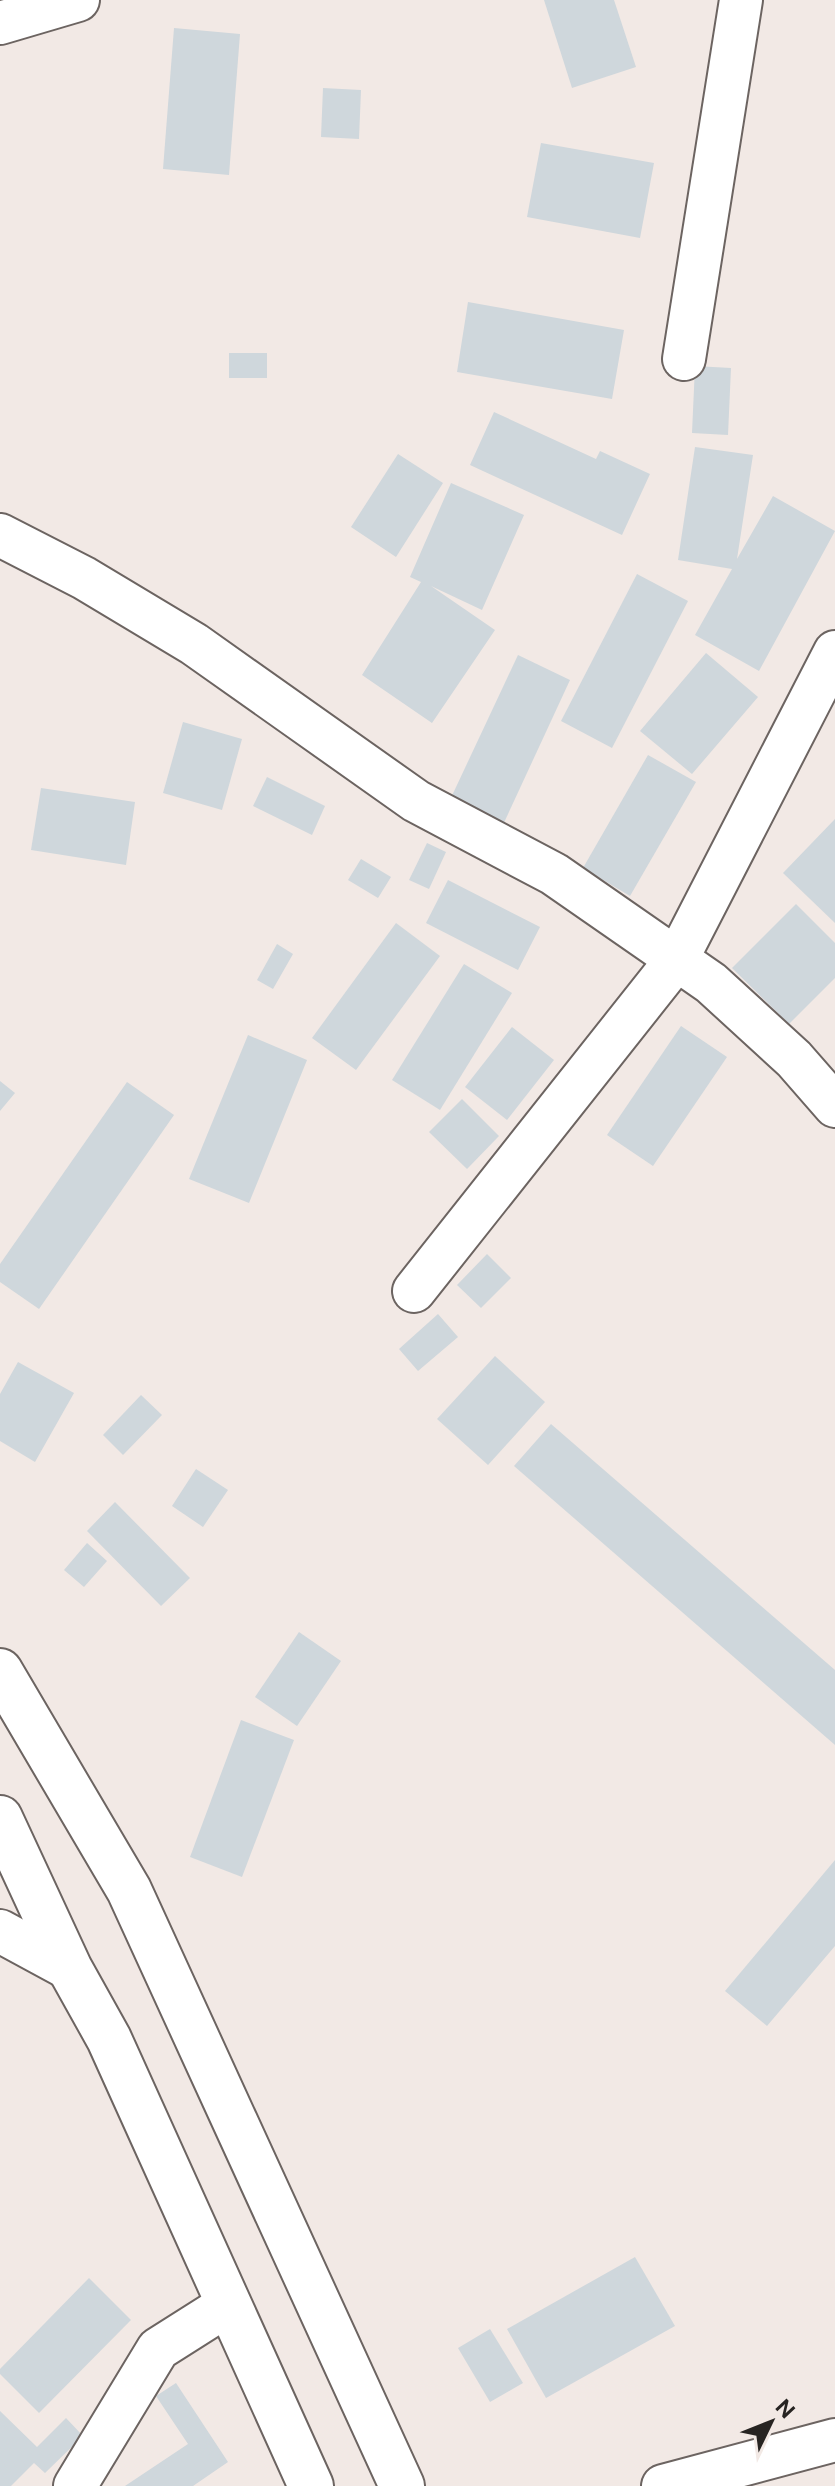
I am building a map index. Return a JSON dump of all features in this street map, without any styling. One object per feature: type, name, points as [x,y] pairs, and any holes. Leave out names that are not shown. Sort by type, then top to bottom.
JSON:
[{"type":"main road","points":[[0,1671],[129,1890],[402,2486]]},
{"type":"main road","points":[[0,1818],[70,1969],[109,2039],[311,2486]]},
{"type":"street","points":[[0,23],[78,0]]},
{"type":"street","points":[[684,359],[741,0]]},
{"type":"street","points":[[0,535],[171,629],[416,801],[554,874],[711,983],[794,1059],[835,1106]]},
{"type":"street","points":[[414,1291],[677,959],[835,652]]},
{"type":"street","points":[[0,1931],[70,1969]]},
{"type":"street","points":[[75,2486],[158,2349],[229,2304]]},
{"type":"street","points":[[663,2486],[835,2440]]},
{"type":"building","points":[[544,0],[614,0],[636,67],[572,88]]},
{"type":"building","points":[[174,28],[240,34],[229,175],[163,169]]},
{"type":"building","points":[[323,88],[361,90],[359,139],[321,137]]},
{"type":"building","points":[[541,143],[654,163],[640,238],[527,217]]},
{"type":"building","points":[[468,302],[624,330],[612,399],[457,372]]},
{"type":"building","points":[[229,353],[267,353],[267,378],[229,378]]},
{"type":"building","points":[[695,366],[731,368],[728,435],[692,433]]},
{"type":"building","points":[[494,412],[596,459],[600,451],[650,474],[622,535],[470,465]]},
{"type":"building","points":[[695,447],[753,455],[737,559],[773,496],[835,531],[759,671],[695,635],[732,569],[678,560]]},
{"type":"building","points":[[398,454],[443,483],[396,557],[351,527]]},
{"type":"building","points":[[451,483],[524,515],[482,610],[431,586],[495,630],[432,723],[362,675],[421,582],[410,577]]},
{"type":"building","points":[[637,574],[688,601],[612,748],[561,721]]},
{"type":"building","points":[[706,653],[758,697],[692,774],[640,731]]},
{"type":"building","points":[[518,655],[570,680],[502,827],[449,802]]},
{"type":"building","points":[[183,722],[242,739],[222,810],[163,793]]},
{"type":"building","points":[[648,755],[696,782],[630,896],[583,868]]},
{"type":"building","points":[[267,777],[325,806],[312,835],[253,806]]},
{"type":"building","points":[[41,788],[135,802],[126,865],[31,850]]},
{"type":"building","points":[[835,819],[835,923],[783,873]]},
{"type":"building","points":[[427,843],[446,852],[429,889],[409,880]]},
{"type":"building","points":[[361,859],[391,877],[378,898],[348,880]]},
{"type":"building","points":[[448,880],[540,927],[518,970],[426,923]]},
{"type":"building","points":[[796,904],[835,943],[835,978],[789,1024],[732,968]]},
{"type":"building","points":[[396,923],[440,956],[356,1070],[312,1038]]},
{"type":"building","points":[[277,944],[293,954],[273,989],[257,980]]},
{"type":"building","points":[[464,964],[512,993],[440,1110],[392,1080]]},
{"type":"building","points":[[681,1026],[727,1057],[653,1166],[607,1135]]},
{"type":"building","points":[[512,1027],[554,1060],[507,1120],[465,1087]]},
{"type":"building","points":[[248,1035],[307,1060],[249,1203],[189,1179]]},
{"type":"building","points":[[0,1081],[15,1093],[0,1111]]},
{"type":"building","points":[[127,1082],[174,1115],[39,1309],[0,1282],[0,1264]]},
{"type":"building","points":[[462,1099],[499,1136],[467,1169],[429,1132]]},
{"type":"building","points":[[487,1254],[511,1278],[481,1308],[457,1285]]},
{"type":"building","points":[[438,1314],[458,1337],[418,1371],[399,1349]]},
{"type":"building","points":[[495,1356],[545,1402],[488,1465],[437,1419]]},
{"type":"building","points":[[18,1362],[74,1393],[35,1462],[0,1441],[0,1394]]},
{"type":"building","points":[[141,1395],[162,1415],[123,1455],[103,1435]]},
{"type":"building","points":[[551,1424],[835,1670],[835,1745],[514,1466]]},
{"type":"building","points":[[196,1469],[228,1490],[203,1527],[172,1506]]},
{"type":"building","points":[[115,1502],[190,1578],[161,1606],[87,1531]]},
{"type":"building","points":[[87,1543],[107,1561],[84,1587],[64,1570]]},
{"type":"building","points":[[299,1632],[341,1661],[297,1726],[255,1697]]},
{"type":"building","points":[[241,1720],[294,1740],[242,1877],[190,1857]]},
{"type":"building","points":[[835,1860],[835,1946],[767,2026],[725,1991]]},
{"type":"building","points":[[635,2257],[675,2326],[546,2398],[507,2329]]},
{"type":"building","points":[[89,2278],[131,2320],[39,2413],[0,2374],[0,2369]]},
{"type":"building","points":[[490,2329],[523,2383],[490,2402],[458,2348]]},
{"type":"building","points":[[176,2383],[228,2462],[193,2486],[125,2486],[188,2444],[156,2396]]},
{"type":"building","points":[[0,2411],[37,2447],[66,2418],[83,2436],[45,2473],[34,2463],[11,2486],[0,2486]]}]
